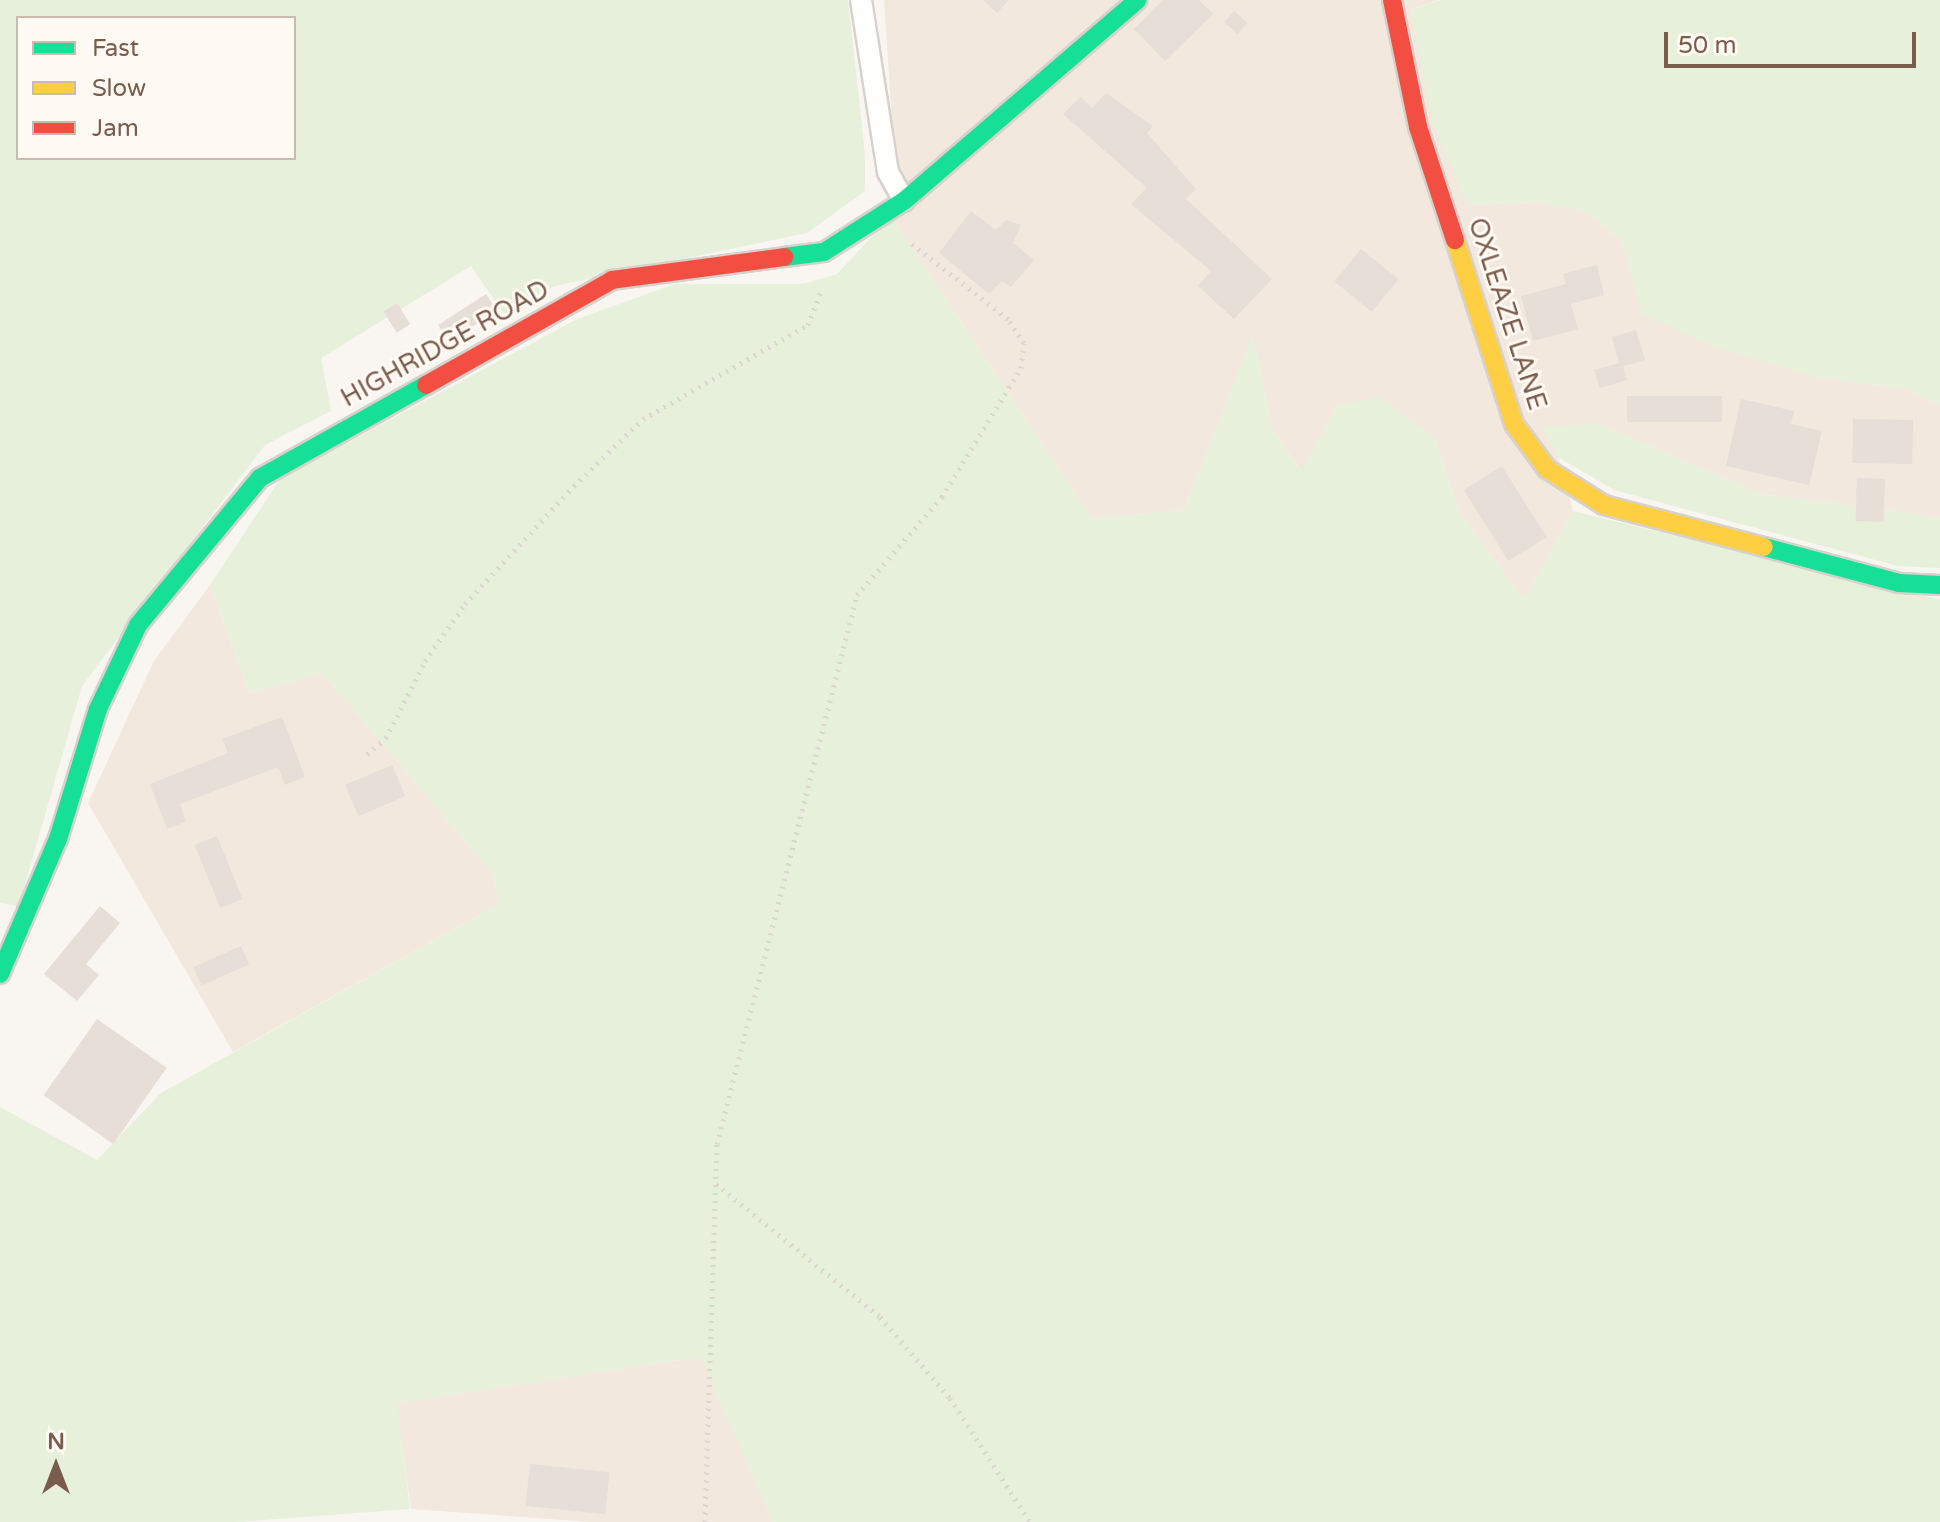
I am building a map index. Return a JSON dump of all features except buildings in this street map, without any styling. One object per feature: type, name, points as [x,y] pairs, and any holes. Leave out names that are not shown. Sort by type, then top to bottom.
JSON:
[{"type":"street","name":"HIGHRIDGE ROAD","points":[[0,974],[58,839],[98,709],[138,625],[260,478],[612,280],[824,252],[876,222],[904,201],[1138,0]]},
{"type":"street","name":"OXLEAZE LANE","points":[[1392,0],[1418,127],[1514,424],[1547,469],[1604,505],[1899,583],[1940,585]]},
{"type":"lane","points":[[861,0],[888,172],[904,201]]},
{"type":"path","points":[[705,1522],[717,1144],[857,595],[942,497],[1021,368],[1024,343],[1008,319],[876,222]]},
{"type":"path","points":[[367,754],[386,738],[425,661],[465,604],[574,486],[643,419],[808,325],[821,295],[824,252]]},
{"type":"path","points":[[716,1184],[880,1317],[950,1398],[1030,1522]]},
{"type":"shaded area","points":[[884,0],[1438,0],[1410,10],[1468,205],[1538,202],[1584,210],[1621,240],[1643,314],[1812,376],[1906,389],[1940,405],[1940,517],[1760,494],[1599,424],[1558,457],[1573,511],[1524,600],[1460,514],[1434,438],[1337,406],[1302,472],[1272,429],[1253,335],[1184,510],[1092,519],[891,216],[897,197]]},
{"type":"shaded area","points":[[210,585],[249,693],[322,673],[493,874],[499,904],[233,1052],[88,803],[154,661]]},
{"type":"shaded area","points":[[701,1357],[773,1522],[592,1522],[411,1509],[396,1403]]},
{"type":"green space","points":[[0,0],[848,0],[865,155],[865,191],[807,233],[555,286],[504,314],[471,266],[321,358],[331,411],[265,445],[82,686],[19,906],[0,903]]},
{"type":"green space","points":[[1440,0],[1940,0],[1940,405],[1906,389],[1812,376],[1715,347],[1642,314],[1621,240],[1584,210],[1538,202],[1468,205],[1433,125],[1410,10]]},
{"type":"green space","points":[[891,216],[1092,519],[1184,510],[1253,334],[1272,429],[1301,471],[1337,406],[1381,397],[1434,438],[1460,514],[1524,600],[1573,511],[1940,600],[1940,1522],[773,1522],[700,1357],[397,1403],[410,1509],[236,1522],[0,1522],[0,1107],[97,1160],[161,1093],[499,904],[493,874],[322,673],[249,693],[210,585],[280,479],[577,319],[675,284],[803,284],[837,274]]},
{"type":"green space","points":[[1599,424],[1760,494],[1940,517],[1940,568],[1898,566],[1614,490],[1558,457],[1541,427]]},
{"type":"traffic: fast","points":[[784,257],[824,252],[904,201],[1138,0]]},
{"type":"traffic: fast","points":[[0,974],[58,839],[98,709],[138,625],[260,478],[426,385]]},
{"type":"traffic: fast","points":[[1764,547],[1899,583],[1940,585]]},
{"type":"traffic: slow","points":[[1455,240],[1514,424],[1547,469],[1604,505],[1764,547]]},
{"type":"traffic: jam","points":[[1392,0],[1418,127],[1455,240]]},
{"type":"traffic: jam","points":[[426,385],[612,280],[784,257]]}]
